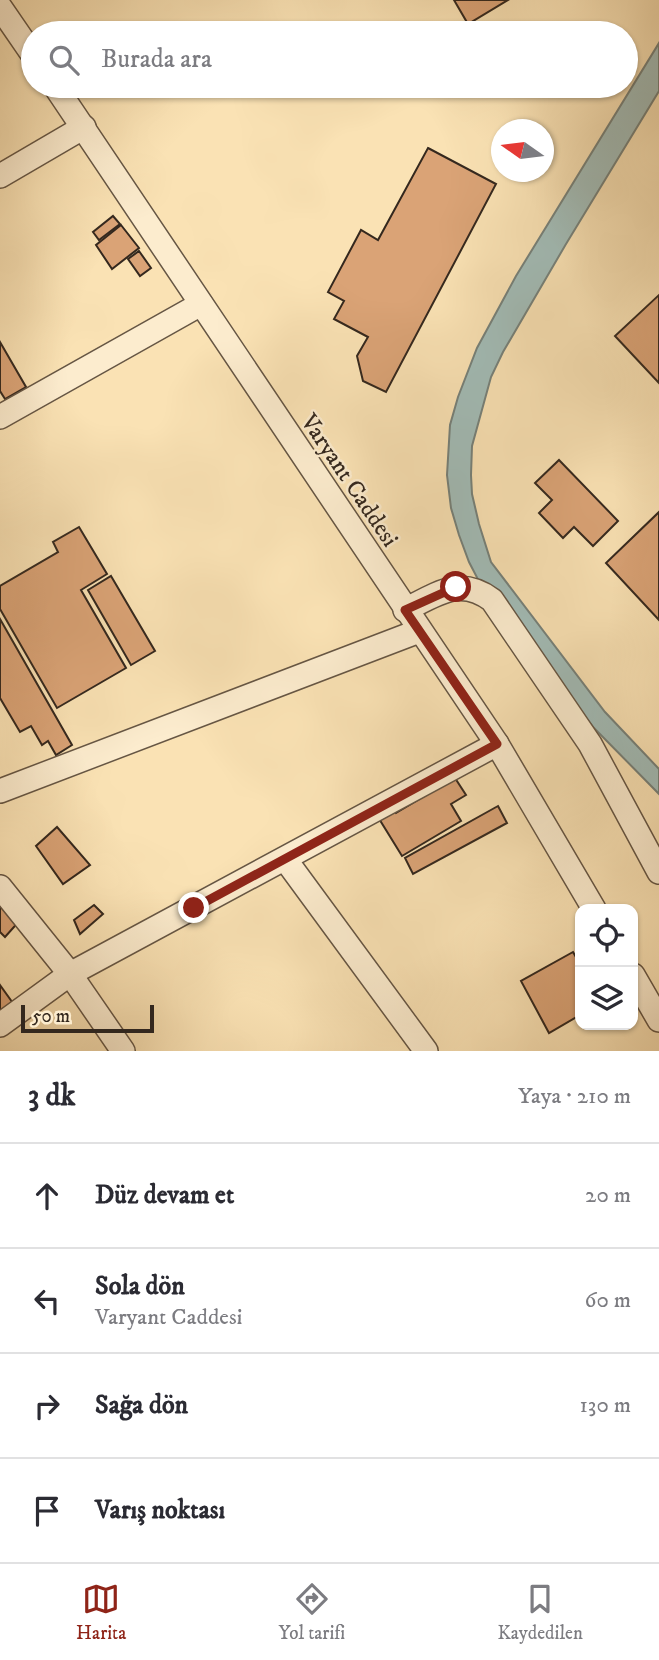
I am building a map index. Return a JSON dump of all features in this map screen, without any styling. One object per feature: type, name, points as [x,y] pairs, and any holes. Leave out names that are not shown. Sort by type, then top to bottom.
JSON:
[{"type":"street","points":[[0,7],[21,38]]},
{"type":"street","name":"Varyant Caddesi","points":[[63,98],[497,744],[591,904]]},
{"type":"street","points":[[0,176],[83,127]]},
{"type":"street","points":[[0,417],[201,304]]},
{"type":"street","points":[[405,610],[456,587],[481,592],[492,600],[590,744],[659,872]]},
{"type":"street","points":[[0,791],[419,631]]},
{"type":"street","points":[[0,1025],[70,974],[497,744]]},
{"type":"street","points":[[285,859],[426,1051]]},
{"type":"street","points":[[0,887],[70,974],[123,1051]]},
{"type":"street","points":[[638,984],[659,1020]]},
{"type":"water","points":[[659,43],[659,91],[566,244],[491,377],[472,446],[471,475],[472,494],[491,562],[605,712],[659,769],[659,794],[594,728],[483,589],[459,535],[451,508],[447,475],[450,425],[477,348],[516,276],[625,98],[638,98],[638,77]]},
{"type":"building","points":[[454,0],[508,0],[473,21],[466,21]]},
{"type":"building","points":[[428,148],[496,184],[386,392],[363,381],[357,356],[368,337],[334,319],[344,301],[328,292],[361,230],[378,240]]},
{"type":"building","points":[[113,216],[120,224],[99,240],[93,232]]},
{"type":"building","points":[[121,225],[139,248],[112,269],[96,245]]},
{"type":"building","points":[[139,251],[151,268],[140,276],[128,259]]},
{"type":"building","points":[[659,295],[659,383],[615,336]]},
{"type":"building","points":[[0,342],[26,387],[5,399],[0,391]]},
{"type":"building","points":[[559,460],[618,521],[593,546],[574,527],[563,538],[539,513],[552,500],[535,483]]},
{"type":"building","points":[[659,512],[659,620],[606,563]]},
{"type":"building","points":[[79,527],[107,574],[81,590],[126,668],[57,708],[0,609],[0,586],[58,552],[53,542]]},
{"type":"building","points":[[111,576],[155,651],[131,665],[88,590]]},
{"type":"building","points":[[0,619],[72,745],[56,755],[48,741],[42,745],[31,726],[20,732],[0,698]]},
{"type":"building","points":[[455,778],[466,795],[451,804],[461,821],[402,856],[378,817],[393,808],[396,813]]},
{"type":"building","points":[[498,806],[507,823],[413,874],[405,858]]},
{"type":"building","points":[[57,827],[90,865],[63,884],[36,846]]},
{"type":"building","points":[[0,897],[22,918],[5,937],[0,932]]},
{"type":"building","points":[[94,905],[103,914],[80,934],[74,920]]},
{"type":"building","points":[[573,952],[575,1018],[549,1033],[521,981]]},
{"type":"building","points":[[0,985],[15,1006],[0,1017]]},
{"type":"route","points":[[194,908],[497,744],[405,610],[456,587]]}]
